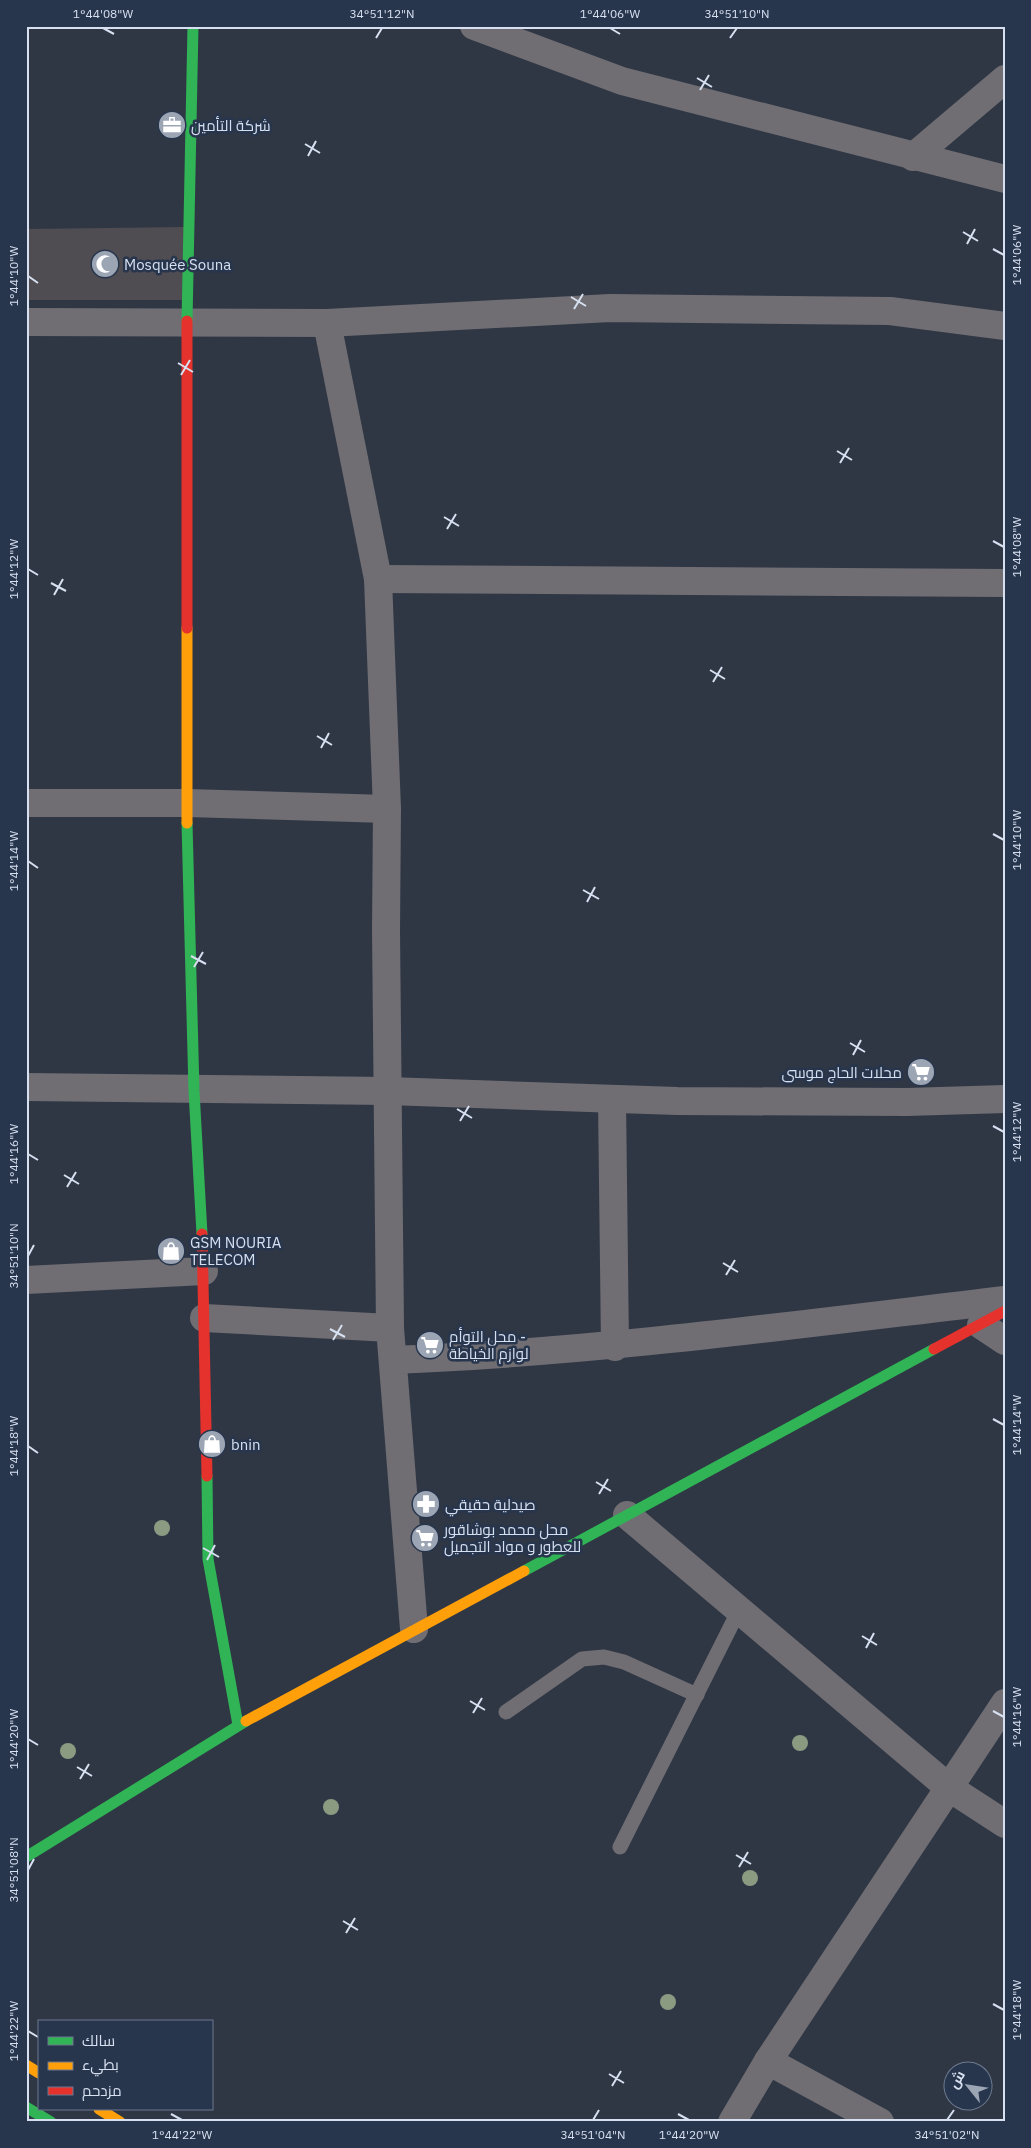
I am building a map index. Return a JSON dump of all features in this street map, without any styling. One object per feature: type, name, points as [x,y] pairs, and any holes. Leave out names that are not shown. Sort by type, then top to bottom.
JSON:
[{"type":"street","points":[[193,26],[187,321],[187,803],[194,1091],[204,1271],[208,1559],[238,1725]]},
{"type":"street","points":[[474,26],[622,81],[912,157],[1005,179]]},
{"type":"street","points":[[912,157],[1005,79]]},
{"type":"street","points":[[26,322],[327,322],[610,308],[890,311],[1005,326]]},
{"type":"street","points":[[327,322],[378,579],[387,809],[390,1328],[414,1630]]},
{"type":"street","points":[[378,579],[1005,583]]},
{"type":"street","points":[[26,803],[187,803],[387,809]]},
{"type":"street","points":[[26,1087],[194,1091],[388,1091],[612,1099],[879,1102],[1005,1099]]},
{"type":"street","points":[[612,1099],[615,1347]]},
{"type":"street","points":[[26,1280],[204,1271]]},
{"type":"street","points":[[393,1360],[487,1357],[615,1347],[1005,1300]]},
{"type":"street","points":[[26,1857],[238,1725],[1005,1311]]},
{"type":"street","points":[[204,1318],[390,1328]]},
{"type":"street","points":[[981,1325],[1005,1341]]},
{"type":"street","points":[[627,1515],[948,1787],[1005,1824]]},
{"type":"street","points":[[732,2122],[768,2061],[1005,1703]]},
{"type":"street","points":[[768,2061],[880,2122]]},
{"type":"street","points":[[26,2065],[38,2072]]},
{"type":"street","points":[[26,2107],[51,2122]]},
{"type":"street","points":[[101,2110],[120,2122]]},
{"type":"lane","points":[[620,1846],[739,1610]]},
{"type":"lane","points":[[506,1712],[582,1659],[604,1657],[624,1662],[696,1695]]},
{"type":"building","name":"Mosquée Souna","points":[[184,227],[184,300],[26,300],[26,229]]},
{"type":"traffic: fast","points":[[187,321],[193,26]]},
{"type":"traffic: fast","points":[[187,823],[194,1091],[202,1234]]},
{"type":"traffic: fast","points":[[524,1571],[934,1349]]},
{"type":"traffic: fast","points":[[207,1476],[208,1559],[238,1725]]},
{"type":"traffic: fast","points":[[26,1857],[246,1721]]},
{"type":"traffic: fast","points":[[26,2107],[51,2122]]},
{"type":"traffic: slow","points":[[187,628],[187,823]]},
{"type":"traffic: slow","points":[[246,1721],[524,1571]]},
{"type":"traffic: slow","points":[[26,2065],[38,2072]]},
{"type":"traffic: slow","points":[[101,2110],[120,2122]]},
{"type":"traffic: jam","points":[[187,321],[187,628]]},
{"type":"traffic: jam","points":[[202,1234],[207,1476]]},
{"type":"traffic: jam","points":[[934,1349],[1005,1311]]},
{"type":"place","name":"شركة التأمين","points":[[172,125]]},
{"type":"place","name":"Mosquée Souna","points":[[105,264]]},
{"type":"place","name":"محلات الحاج موسى","points":[[921,1072]]},
{"type":"place","name":"GSM NOURIA TELECOM","points":[[171,1251]]},
{"type":"place","name":"محل التوأم - لوازم الخياطة","points":[[430,1345]]},
{"type":"place","name":"bnin","points":[[212,1444]]},
{"type":"place","name":"صيدلية حقيقي","points":[[426,1504]]},
{"type":"place","name":"محل محمد بوشاقور للعطور و مواد التجميل","points":[[425,1538]]}]
